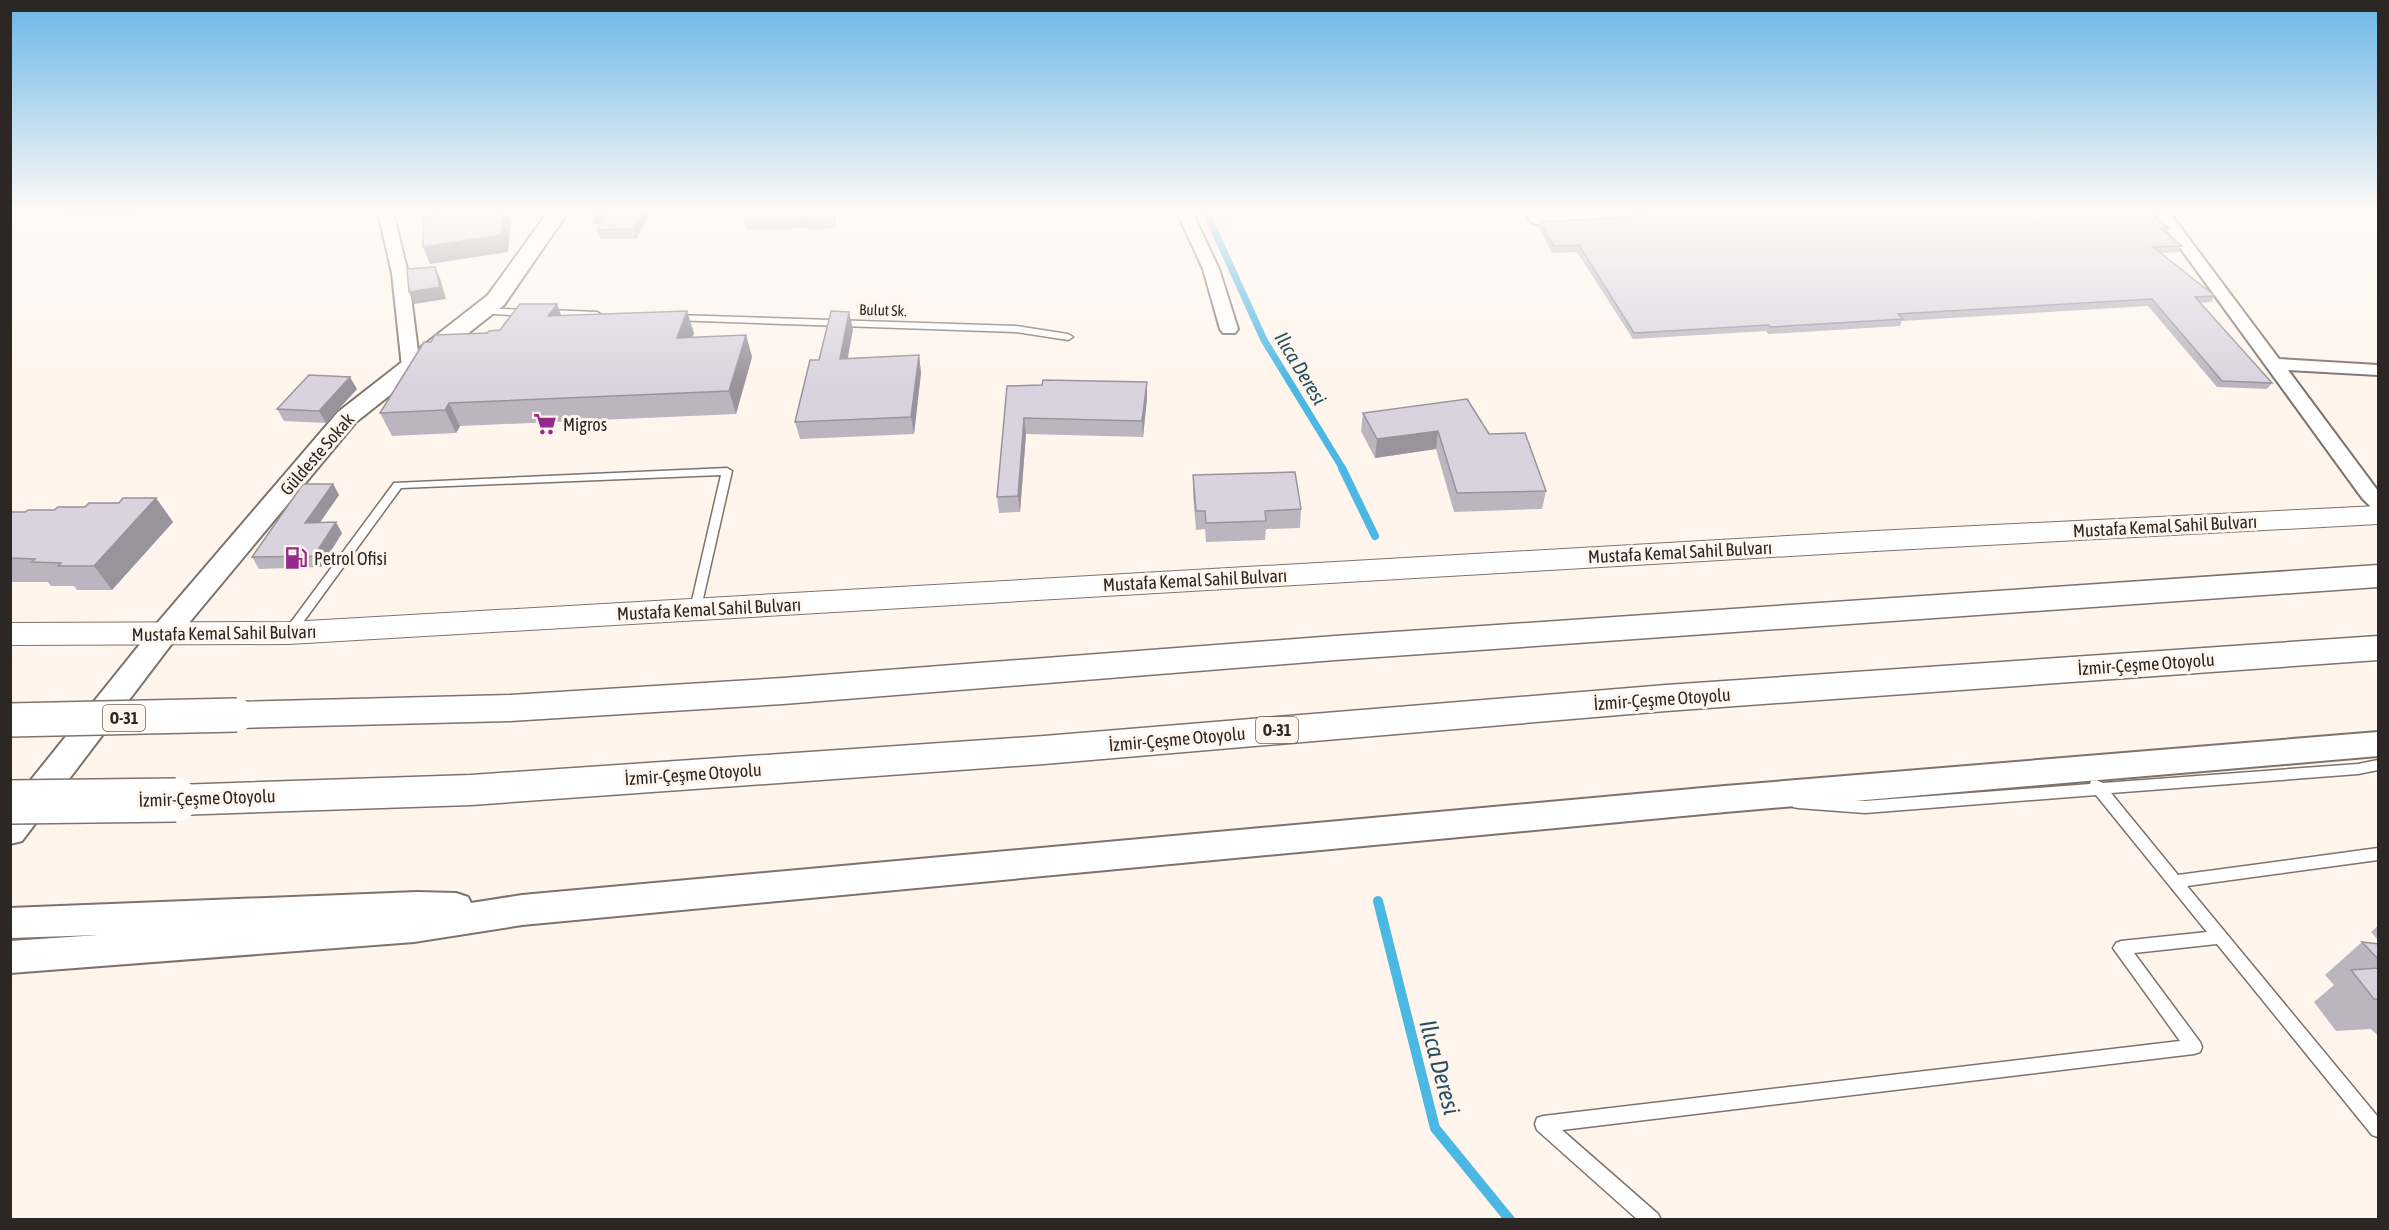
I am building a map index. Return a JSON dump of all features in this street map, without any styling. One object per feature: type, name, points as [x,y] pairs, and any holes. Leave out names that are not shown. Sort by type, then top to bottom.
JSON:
[{"type":"highway","name":"O-31","points":[[10,720],[510,708],[783,691],[1335,648],[2379,576]]},
{"type":"highway","name":"İzmir-Çeşme Otoyolu","points":[[10,802],[176,800],[471,790],[1032,751],[1666,698],[2379,648]]},
{"type":"main road","name":"Mustafa Kemal Sahil Bulvarı","points":[[10,634],[289,633],[1863,542],[2379,515]]},
{"type":"street","points":[[399,269],[411,367]]},
{"type":"street","name":"Güldeste Sokak","points":[[10,831],[163,635],[347,417],[496,300],[518,269]]},
{"type":"street","points":[[1211,269],[1229,329]]},
{"type":"street","points":[[2204,269],[2369,493],[2379,502]]},
{"type":"street","points":[[2272,364],[2379,370]]},
{"type":"street","points":[[10,957],[414,927],[522,910],[1725,799],[2092,779],[2379,744]]},
{"type":"street","points":[[10,923],[417,907],[522,910]]},
{"type":"lane","points":[[482,311],[612,316]]},
{"type":"lane","name":"Bulut Sk.","points":[[660,317],[1016,329],[1068,337]]},
{"type":"lane","points":[[289,633],[398,485],[727,471],[696,609]]},
{"type":"lane","points":[[2092,779],[2358,769],[2379,765]]},
{"type":"lane","points":[[2092,779],[2379,1129]]},
{"type":"lane","points":[[2176,881],[2379,854]]},
{"type":"lane","points":[[1652,1220],[1543,1124],[2194,1047],[2121,948],[2221,937]]},
{"type":"building","points":[[407,269],[436,269],[440,287],[409,292]]},
{"type":"building","points":[[1594,269],[2181,269],[2215,296],[2195,297],[2272,383],[2222,381],[2152,299],[1898,314],[1903,319],[1634,333]]},
{"type":"building","points":[[520,304],[557,304],[548,316],[687,311],[677,338],[746,335],[729,391],[449,403],[445,410],[380,413],[424,342],[431,342],[435,335],[487,333],[500,330]]},
{"type":"building","points":[[831,311],[849,312],[840,359],[919,355],[911,417],[795,422],[810,360],[819,360]]},
{"type":"building","points":[[309,375],[350,377],[319,411],[277,409]]},
{"type":"building","points":[[1043,380],[1147,382],[1142,421],[1024,418],[1018,496],[997,497],[1007,386],[1042,385]]},
{"type":"building","points":[[1467,399],[1489,434],[1525,433],[1546,491],[1457,493],[1438,431],[1377,439],[1363,413]]},
{"type":"building","points":[[1295,472],[1301,509],[1265,511],[1266,521],[1206,523],[1205,511],[1196,511],[1193,475]]},
{"type":"building","points":[[303,484],[333,484],[305,523],[336,522],[314,556],[252,557]]},
{"type":"building","points":[[123,498],[156,498],[94,566],[58,566],[61,563],[32,562],[35,559],[10,558],[10,512],[85,507],[89,503],[119,503]]},
{"type":"building","points":[[2362,942],[2379,944],[2379,960]]},
{"type":"building","points":[[2379,968],[2379,999],[2374,999],[2351,970]]},
{"type":"waterway","name":"Ilıca Deresi","points":[[1232,269],[1264,340],[1343,469]]},
{"type":"waterway","name":"Ilıca Deresi","points":[[1342,468],[1375,536]]},
{"type":"waterway","name":"Ilıca Deresi","points":[[1378,901],[1435,1128],[1510,1220]]},
{"type":"place","name":"Migros","points":[[545,424]]},
{"type":"place","name":"Petrol Ofisi","points":[[296,558]]}]
